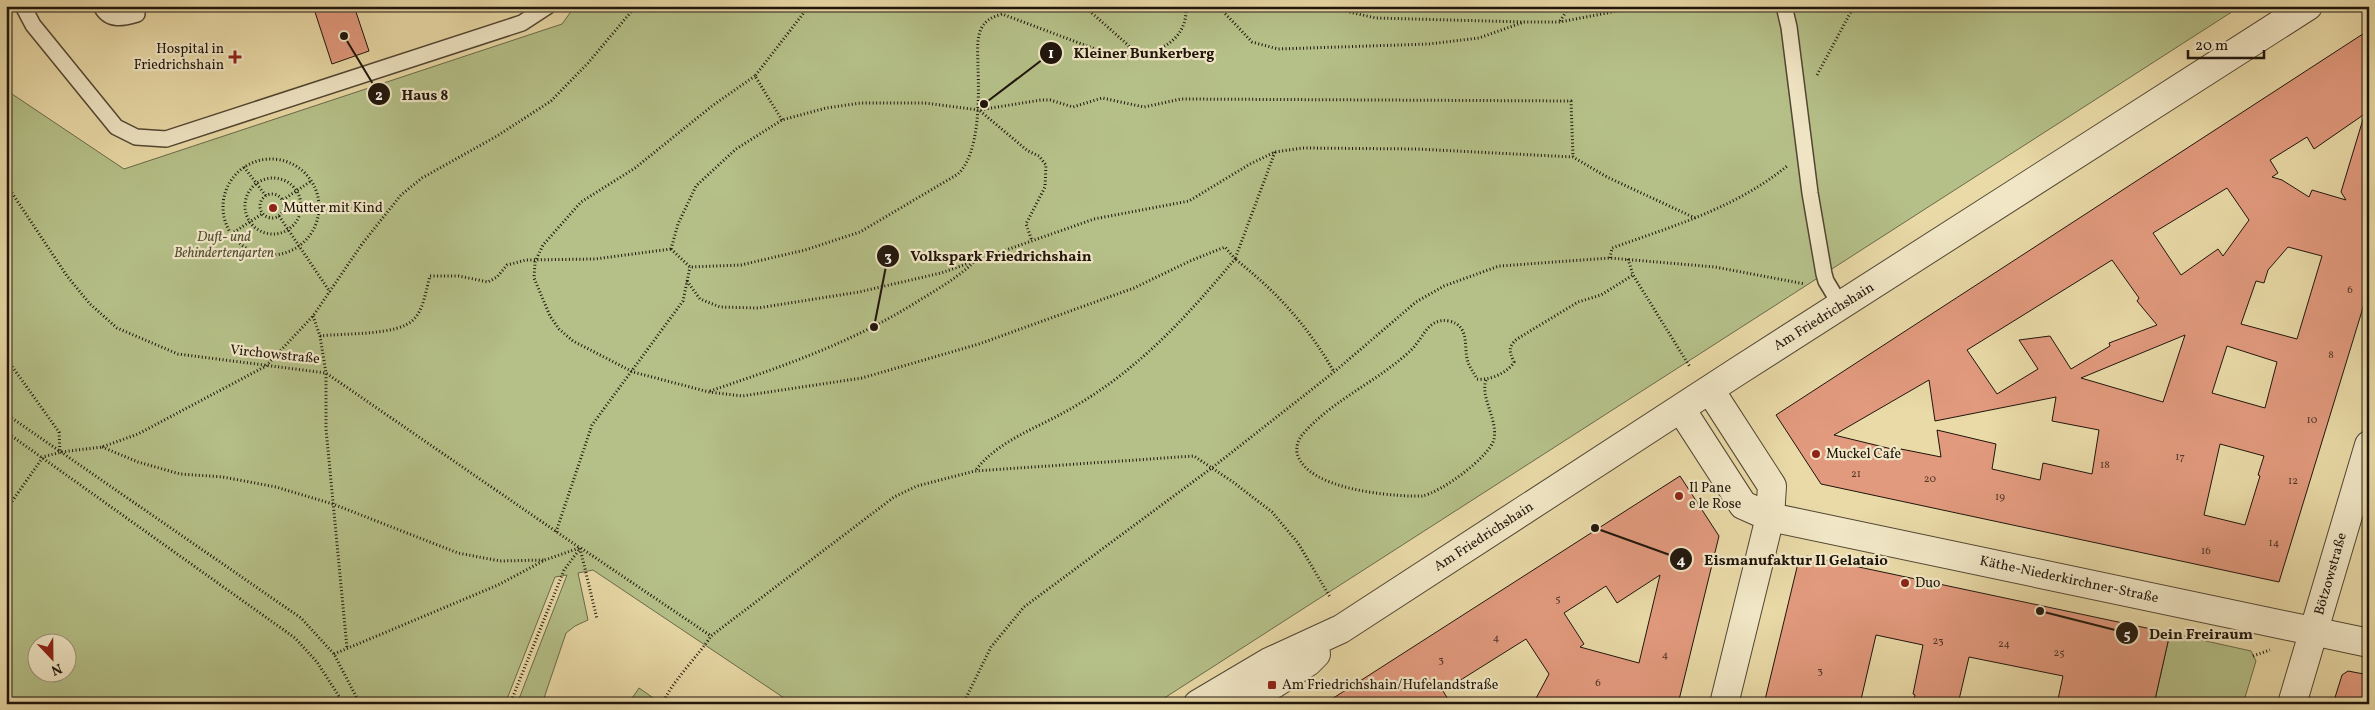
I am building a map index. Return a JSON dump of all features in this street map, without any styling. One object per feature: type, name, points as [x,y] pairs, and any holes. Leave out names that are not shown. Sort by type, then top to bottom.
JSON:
[{"type":"street","name":"Am Friedrichshain","points":[[1198,704],[1269,662],[1342,629],[1681,408],[2308,6]]},
{"type":"street","points":[[1710,390],[1772,486],[1770,517],[1724,704]]},
{"type":"street","name":"Käthe-Niederkirchner-Straße","points":[[1681,408],[1743,505],[1770,517],[2369,643]]},
{"type":"street","name":"Bötzowstraße","points":[[2292,704],[2369,445]]},
{"type":"street","name":"Am Friedrichshain","points":[[1243,704],[1308,662],[1342,629]]},
{"type":"lane","points":[[24,6],[32,24],[116,126],[136,137],[166,138],[522,23],[548,6]]},
{"type":"lane","points":[[101,6],[111,17],[121,19],[137,14]]},
{"type":"lane","points":[[1784,6],[1789,27],[1805,151],[1826,281],[1841,306]]},
{"type":"path","points":[[6,510],[43,457],[60,452],[102,447],[138,434],[266,366],[313,316],[362,244],[401,195],[422,178],[498,136],[551,101],[588,63],[636,6]]},
{"type":"path","points":[[809,6],[755,76],[712,106],[635,168],[581,202],[543,245],[534,262],[534,278],[550,316],[559,329],[573,342],[632,372],[709,392],[742,396],[862,378],[988,341],[1134,288],[1190,261],[1225,247],[1235,259],[1292,309],[1334,372]]},
{"type":"path","points":[[1084,6],[1128,45],[1135,55]]},
{"type":"path","points":[[671,249],[690,267],[741,265],[806,250],[860,232],[958,174],[966,166],[979,110],[978,48],[981,29],[990,18],[1002,14],[1062,34],[1111,55],[1135,55],[1150,53],[1170,44],[1184,24],[1186,6]]},
{"type":"path","points":[[1218,6],[1252,42],[1278,49],[1437,43],[1479,38],[1524,22]]},
{"type":"path","points":[[1341,6],[1349,12],[1376,18],[1524,22],[1560,22],[1643,6]]},
{"type":"path","points":[[1560,22],[1570,6]]},
{"type":"path","points":[[1800,110],[1854,6]]},
{"type":"path","points":[[755,76],[782,120]]},
{"type":"path","points":[[671,249],[678,224],[696,186],[736,149],[782,120],[826,108],[861,103],[925,103],[979,110],[1041,100],[1050,100],[1073,107],[1102,98],[1144,106],[1181,99],[1571,101],[1573,156]]},
{"type":"path","points":[[979,110],[1028,152],[1038,156],[1046,165],[1044,187],[1026,224],[1032,241]]},
{"type":"path","points":[[687,281],[700,299],[720,307],[758,308],[887,286],[941,273],[1094,219],[1189,201],[1250,164],[1276,152],[1303,148],[1370,148],[1573,156],[1608,177],[1695,218]]},
{"type":"path","points":[[1610,258],[1612,248],[1724,207],[1765,184],[1805,151]]},
{"type":"path","points":[[975,471],[985,458],[1009,440],[1065,412],[1132,366],[1209,290],[1235,259],[1276,152]]},
{"type":"path","points":[[259,160],[283,160],[297,166],[312,181],[319,199],[319,215],[309,237],[299,247],[275,256],[259,254],[244,248],[231,234],[223,216],[223,199],[232,178],[244,167],[259,160]]},
{"type":"path","points":[[244,167],[266,196]]},
{"type":"path","points":[[274,178],[282,180],[297,191],[300,201],[300,212],[296,222],[288,230],[280,233],[263,233],[249,222],[245,212],[245,201],[249,191],[256,184],[274,178]]},
{"type":"path","points":[[283,200],[312,181]]},
{"type":"path","name":"Virchowstraße","points":[[6,184],[67,276],[90,304],[117,328],[178,354],[326,373],[556,532],[711,636]]},
{"type":"path","points":[[275,194],[283,200],[284,209],[279,216],[270,218],[262,214],[260,206],[266,196],[275,194]]},
{"type":"path","points":[[231,234],[262,214]]},
{"type":"path","points":[[279,216],[330,292]]},
{"type":"path","points":[[320,336],[395,329],[414,320],[422,304],[430,276],[459,276],[488,282],[497,277],[507,265],[526,260],[534,262],[595,258],[671,249]]},
{"type":"path","points":[[963,704],[990,647],[1024,607],[1213,467],[1334,372],[1416,302],[1444,286],[1500,266],[1610,258],[1715,267],[1809,285]]},
{"type":"path","points":[[1628,259],[1633,275],[1690,368]]},
{"type":"path","points":[[709,392],[796,361],[881,324],[956,278],[975,260]]},
{"type":"path","points":[[556,532],[592,425],[683,301],[690,267]]},
{"type":"path","points":[[1486,380],[1484,387],[1494,419],[1494,439],[1487,454],[1458,476],[1422,496],[1380,495],[1335,483],[1314,474],[1304,465],[1298,455],[1297,446],[1301,435],[1338,404],[1410,352],[1428,326],[1434,323],[1449,321],[1458,326],[1466,336],[1467,361],[1477,379],[1486,380],[1512,366],[1514,362],[1509,352],[1510,345],[1517,339],[1578,302],[1601,295],[1633,275]]},
{"type":"path","points":[[313,316],[320,336],[326,373],[326,429],[347,648]]},
{"type":"path","points":[[6,358],[59,432],[60,452]]},
{"type":"path","points":[[6,414],[262,589],[301,618],[334,654],[360,704]]},
{"type":"path","points":[[6,432],[294,638],[317,662],[344,704]]},
{"type":"path","points":[[102,447],[138,462],[180,474],[223,477],[276,487],[333,504],[458,553],[500,561],[545,560]]},
{"type":"path","points":[[663,704],[666,695],[700,654],[711,636],[894,497],[917,486],[975,471],[1194,456],[1213,467],[1272,512],[1298,543],[1330,597]]},
{"type":"path","points":[[334,654],[498,585],[545,560],[580,548]]},
{"type":"path","points":[[580,548],[596,619]]},
{"type":"path","points":[[510,704],[564,570],[580,548]]},
{"type":"path","points":[[2253,656],[2273,649]]},
{"type":"green space","name":"Duft- und Behindertengarten","points":[[575,6],[2241,6],[1155,704],[793,704],[593,570],[578,573],[588,620],[566,633],[542,704],[517,704],[567,575],[555,577],[505,704],[6,704],[6,90],[124,169],[562,24]]},
{"type":"green space","points":[[2170,633],[2251,651],[2256,661],[2243,704],[2154,704]]},
{"type":"green space","points":[[639,688],[662,704],[628,704]]},
{"type":"building","points":[[313,6],[354,6],[369,51],[332,64]]},
{"type":"building","points":[[2369,30],[2369,111],[2314,149],[2307,137],[2270,160],[2278,173],[2272,177],[2282,180],[2309,197],[2312,190],[2346,200],[2341,192],[2364,116],[2369,117],[2369,288],[2279,582],[1821,484],[1776,415]],"holes":[[[2227,188],[2249,220],[2223,256],[2218,249],[2181,275],[2153,233]],[[2288,247],[2322,256],[2297,339],[2241,324],[2256,281],[2264,283],[2268,270]],[[2112,260],[2139,298],[2137,301],[2157,325],[2109,343],[2110,346],[2071,369],[2050,336],[2019,340],[2038,369],[1997,394],[1967,350]],[[2185,335],[2163,402],[2081,378]],[[2227,346],[2277,362],[2265,408],[2212,393]],[[1929,380],[1935,421],[2056,397],[2052,421],[2099,430],[2092,474],[2043,463],[2040,480],[1992,469],[1996,444],[1937,430],[1941,457],[1901,449],[1900,451],[1834,435]],[[2220,444],[2264,456],[2245,525],[2204,515]]]},
{"type":"building","points":[[1680,476],[1719,536],[1678,704],[1610,704],[1583,699],[1582,704],[1533,704],[1549,674],[1526,639],[1443,691],[1451,704],[1324,704]],"holes":[[[1660,575],[1639,663],[1580,647],[1584,644],[1564,613],[1606,586],[1617,603]]]},
{"type":"building","points":[[1807,556],[2170,633],[2154,704],[2057,704],[2063,676],[1969,657],[1958,704],[1913,704],[1915,695],[1913,694],[1923,645],[1876,635],[1860,704],[1764,704],[1799,559]]},
{"type":"building","points":[[2348,671],[2369,675],[2369,704],[2333,704],[2342,675]]},
{"type":"place","name":"Haus 8","points":[[344,36]]},
{"type":"place","name":"Hospital in Friedrichshain","points":[[235,57]]},
{"type":"place","name":"Kleiner Bunkerberg","points":[[984,104]]},
{"type":"place","name":"Mutter mit Kind","points":[[273,208]]},
{"type":"place","name":"Volkspark Friedrichshain","points":[[874,327]]},
{"type":"place","name":"Muckel Cafe","points":[[1816,454]]},
{"type":"place","name":"Il Pane e le Rose","points":[[1679,496]]},
{"type":"place","name":"Eismanufaktur Il Gelataio","points":[[1595,528]]},
{"type":"place","name":"Duo","points":[[1905,583]]},
{"type":"place","name":"Dein Freiraum","points":[[2040,611]]},
{"type":"place","name":"Am Friedrichshain/Hufelandstraße","points":[[1272,685]]}]
